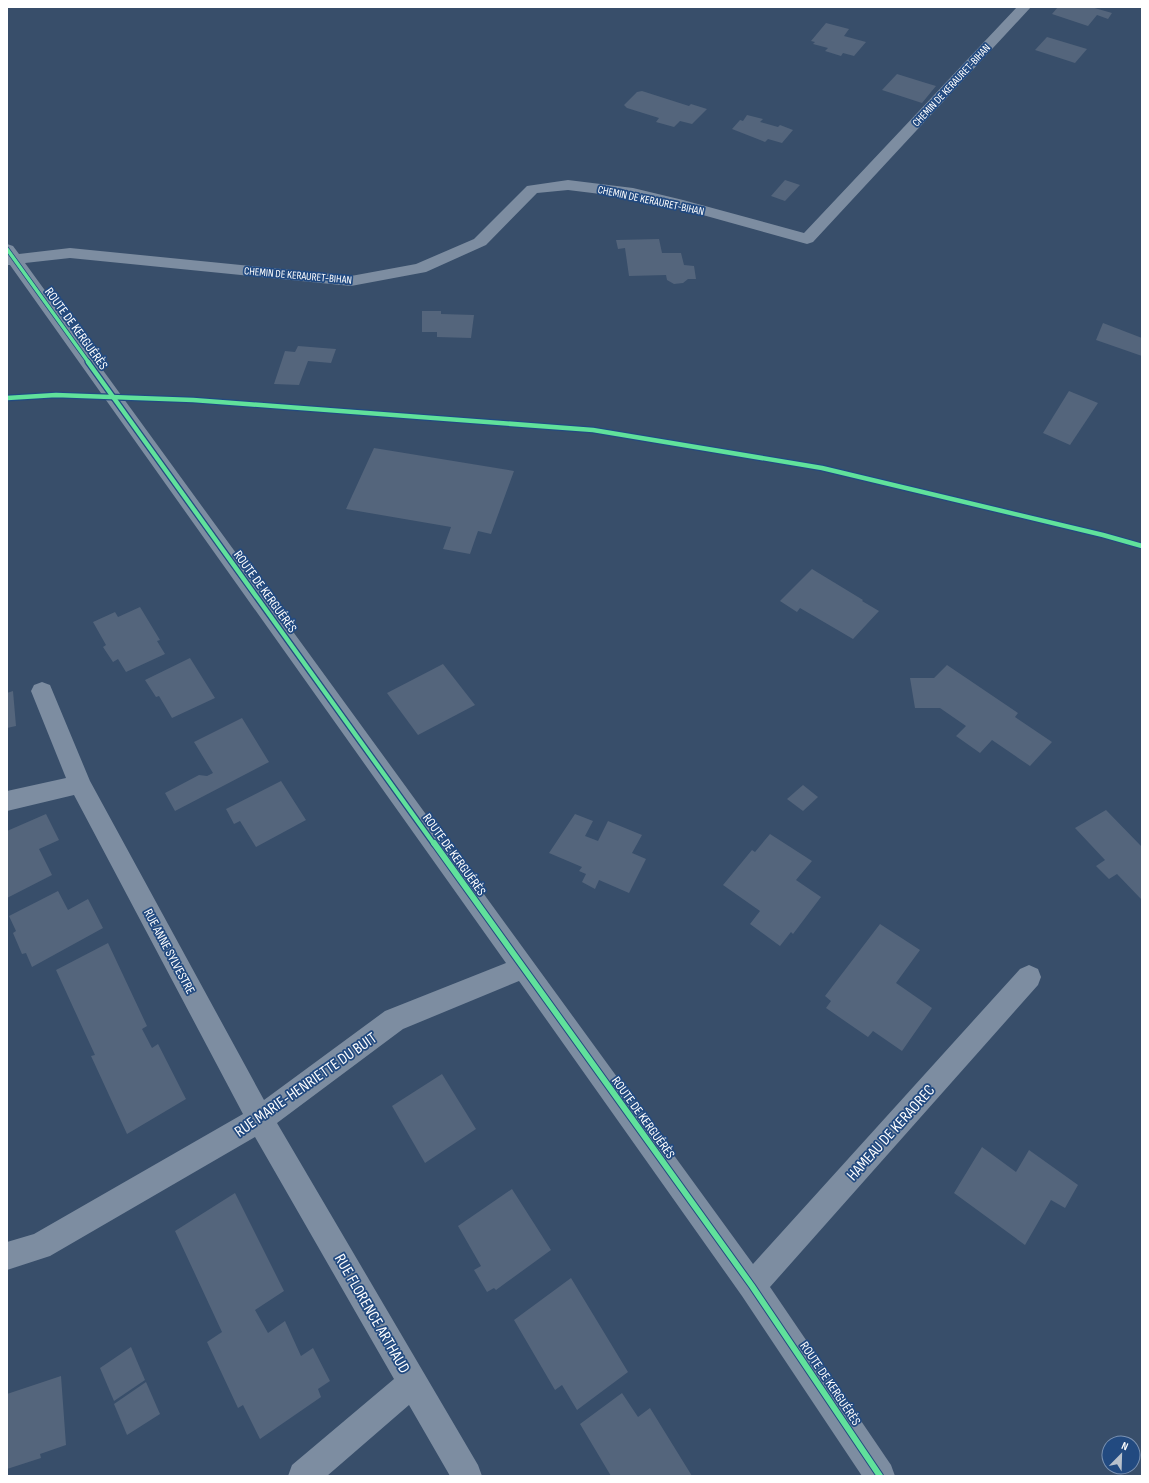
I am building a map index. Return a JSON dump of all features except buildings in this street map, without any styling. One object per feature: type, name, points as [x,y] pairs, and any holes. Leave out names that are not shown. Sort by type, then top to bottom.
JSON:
[{"type":"street","name":"CHEMIN DE KERAURET-BIHAN","points":[[9,256],[70,253],[351,281],[420,268],[480,242],[532,189],[568,185],[633,193],[807,239],[1024,7]]},
{"type":"street","name":"ROUTE DE KERGUÉRÈS","points":[[9,256],[752,1286],[880,1476]]},
{"type":"street","name":"RUE ANNE SYLVESTRE","points":[[42,691],[80,784],[260,1119]]},
{"type":"street","points":[[7,801],[80,784]]},
{"type":"street","name":"RUE MARIE-HENRIETTE DU BUIT","points":[[7,1256],[40,1246],[260,1119],[394,1020],[523,968]]},
{"type":"street","name":"HAMEAU DE KERAOREC","points":[[752,1286],[1029,977]]},
{"type":"street","name":"RUE FLORENCE ARTHAUD","points":[[260,1119],[413,1383],[303,1476]]},
{"type":"street","points":[[413,1383],[467,1476]]},
{"type":"cycle path","points":[[7,249],[752,1286],[880,1476]]},
{"type":"cycle path","points":[[7,398],[56,395],[193,400],[593,430],[822,468],[1103,535],[1142,546]]}]
